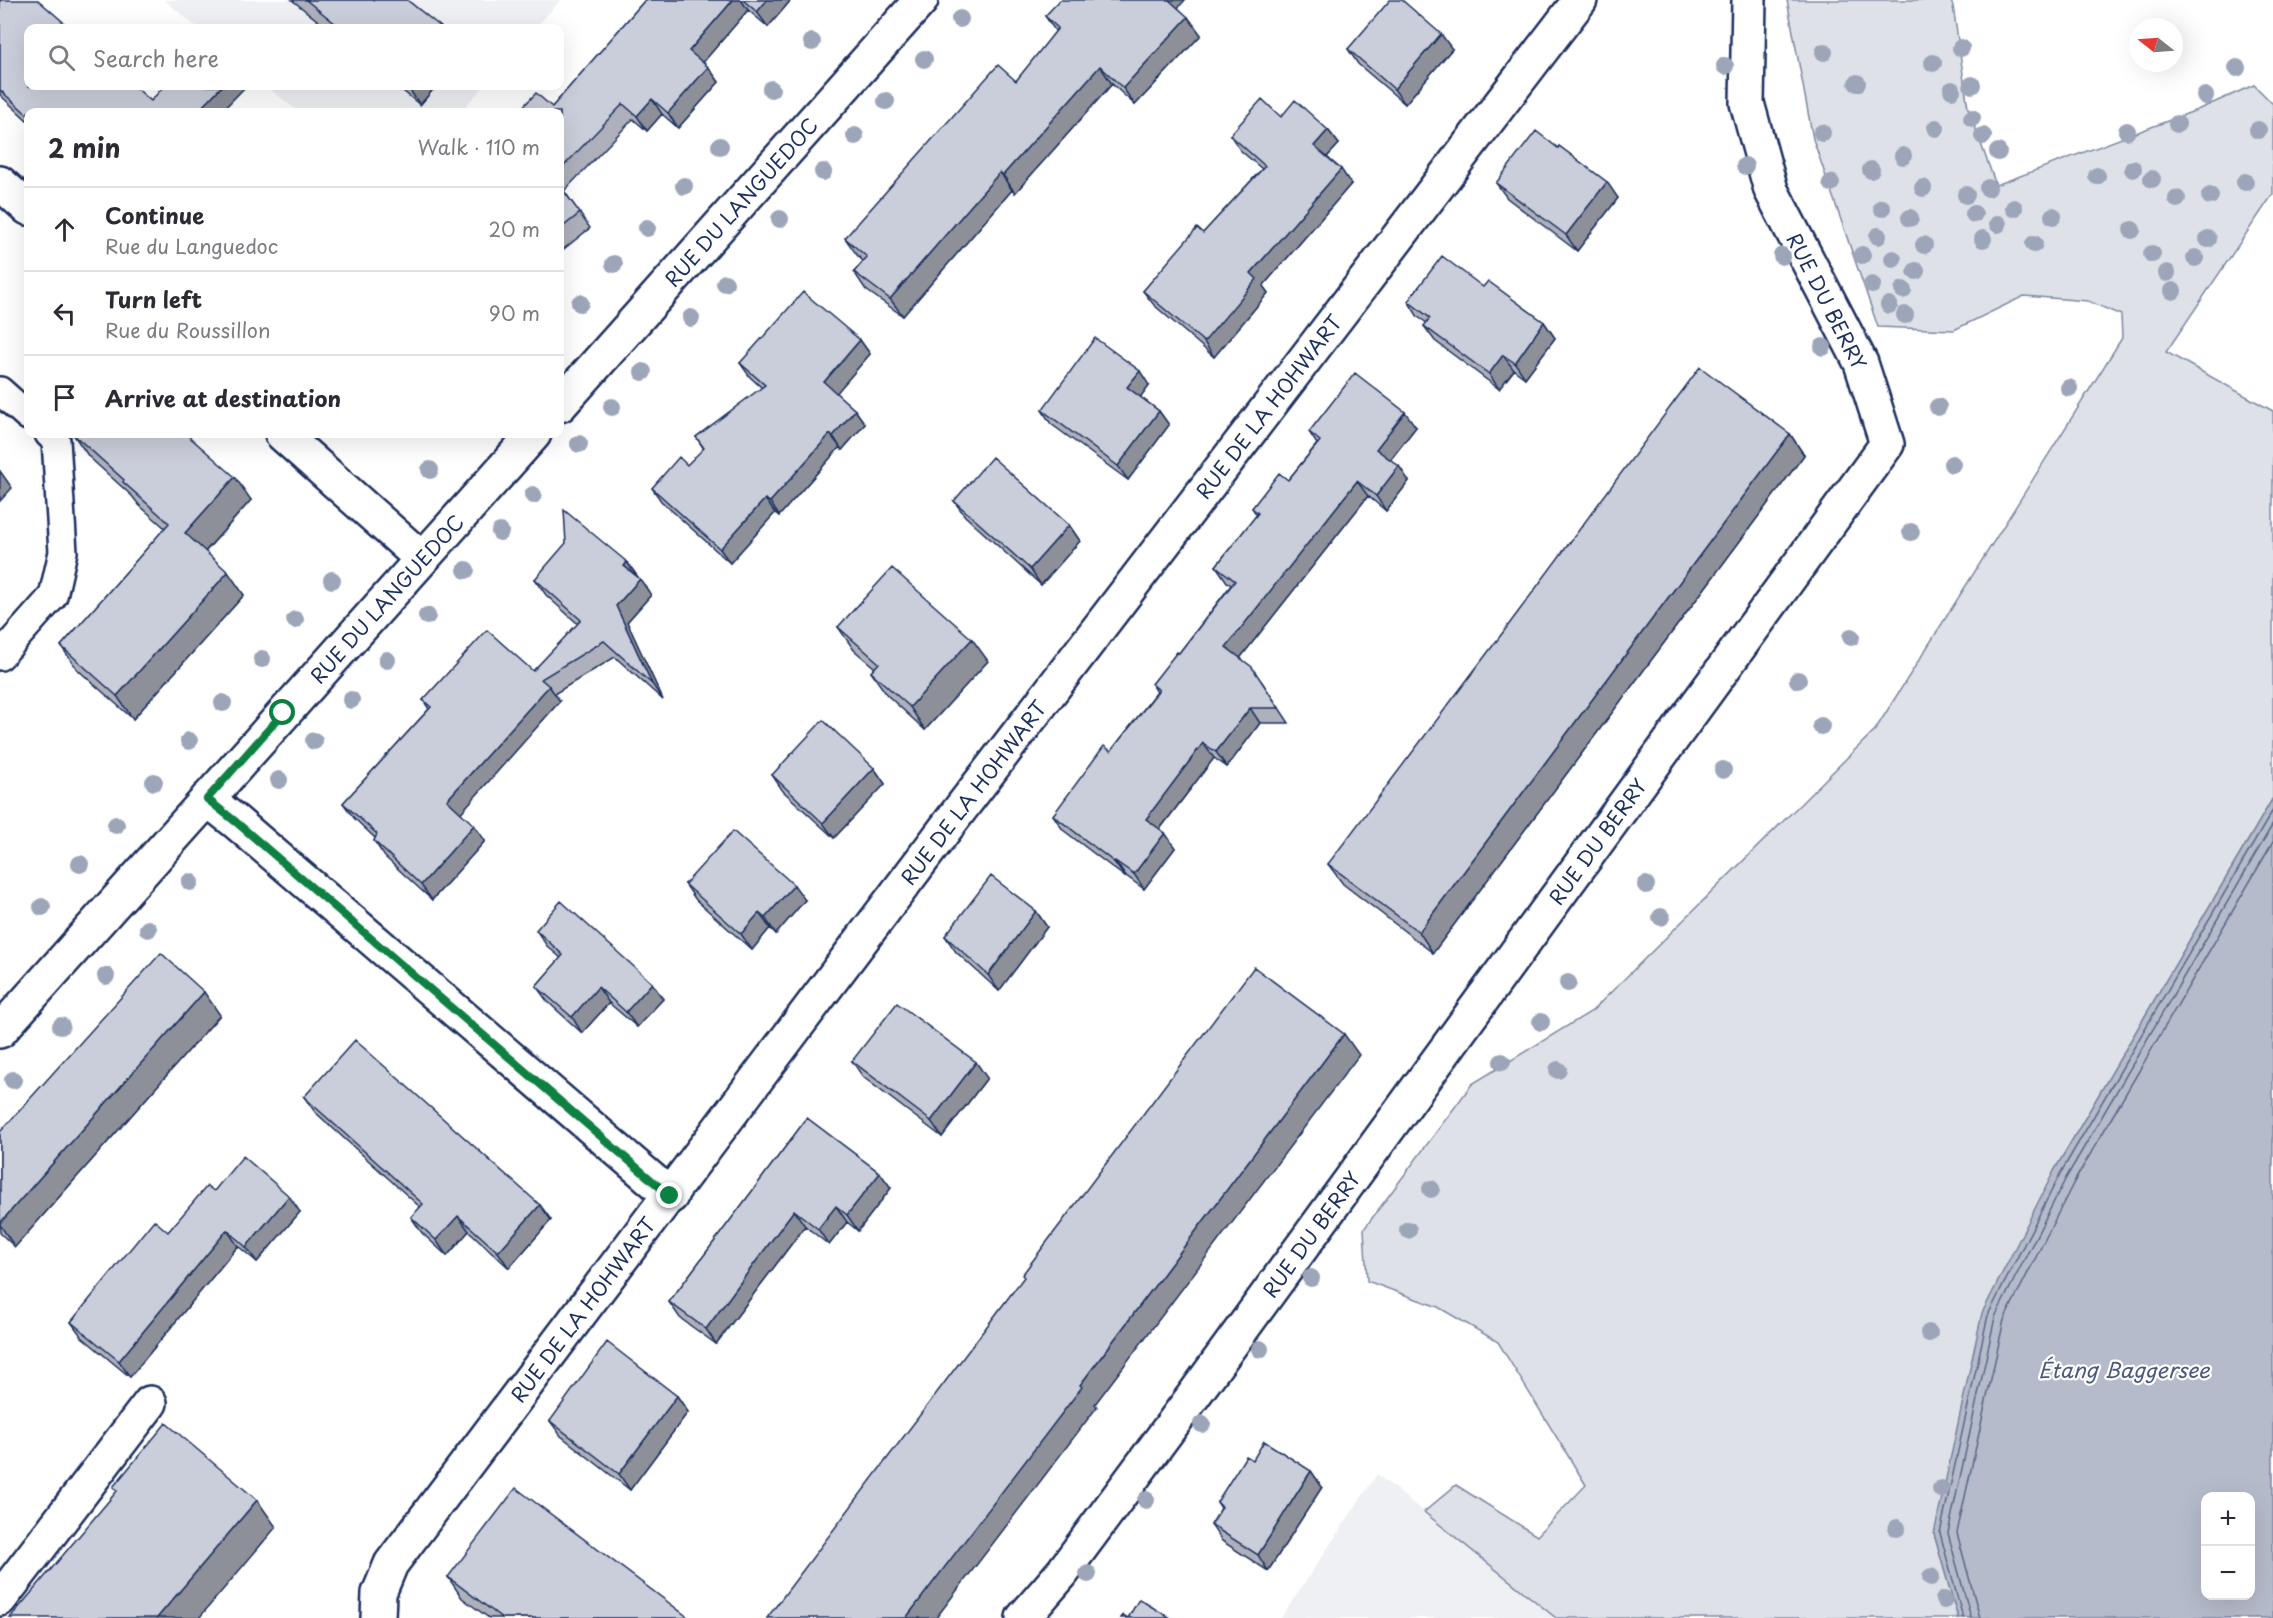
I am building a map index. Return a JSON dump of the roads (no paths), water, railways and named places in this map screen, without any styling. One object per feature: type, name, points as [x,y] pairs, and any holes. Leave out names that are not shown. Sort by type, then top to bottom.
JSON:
[{"type":"street","name":"RUE DU LANGUEDOC","points":[[564,401],[921,0]]},
{"type":"street","name":"RUE DE LA HOHWART","points":[[379,1606],[391,1564],[955,816],[1580,0]]},
{"type":"street","name":"RUE DU BERRY","points":[[1023,1618],[1062,1573],[1194,1395],[1887,444],[1861,363],[1771,190],[1747,103],[1749,0]]},
{"type":"street","points":[[0,183],[24,204]]},
{"type":"street","points":[[286,438],[421,558]]},
{"type":"street","name":"RUE DU LANGUEDOC","points":[[0,1031],[530,438]]},
{"type":"street","points":[[207,799],[670,1196]]},
{"type":"street","points":[[0,1599],[150,1403]]},
{"type":"lane","points":[[0,391],[24,412]]},
{"type":"lane","points":[[0,656],[53,596],[63,552],[56,440],[53,438]]},
{"type":"water","name":"Étang Baggersee","points":[[2273,798],[2273,1618],[1958,1618],[1934,1534],[1982,1313],[2054,1171]]}]
